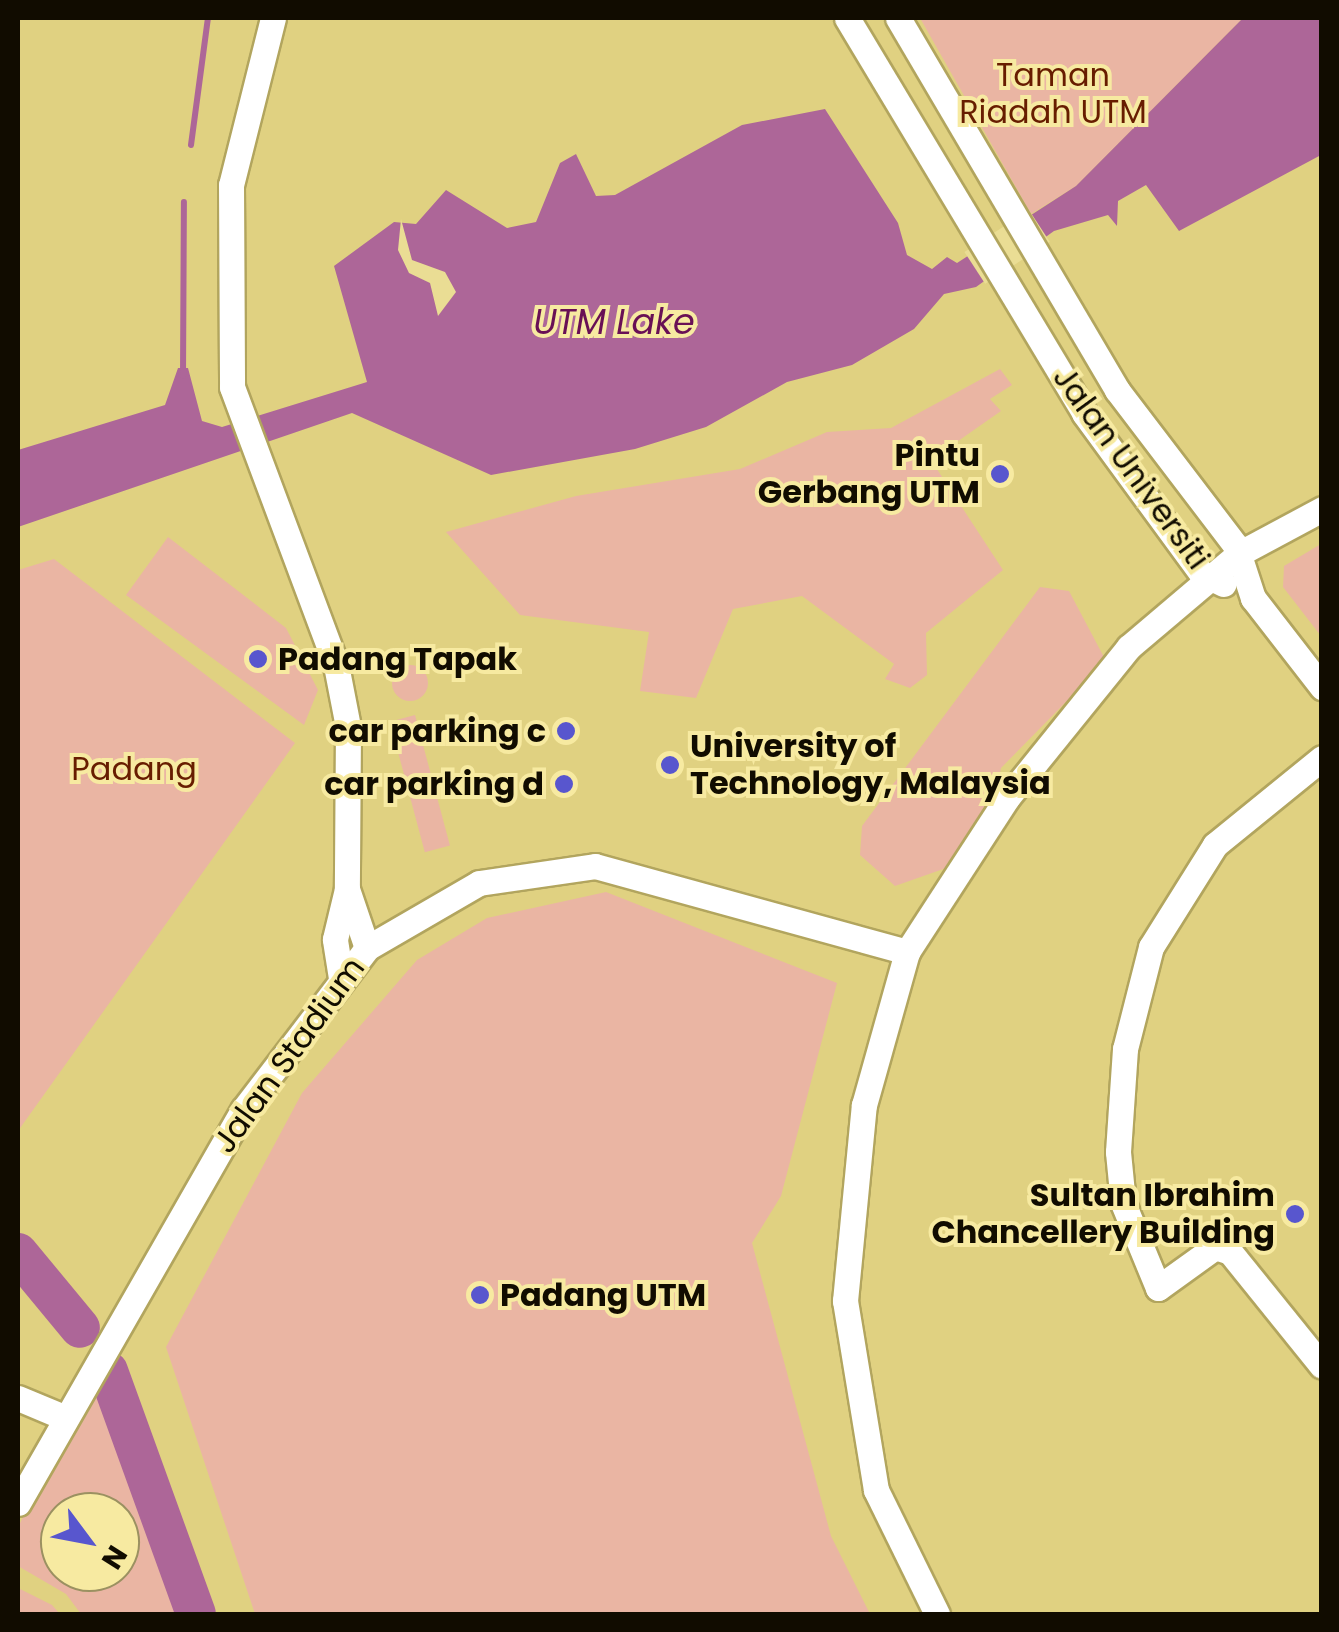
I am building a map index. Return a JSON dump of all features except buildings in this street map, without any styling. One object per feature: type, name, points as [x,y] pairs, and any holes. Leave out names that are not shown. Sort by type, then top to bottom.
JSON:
[{"type":"street","points":[[273,18],[252,87],[231,184],[232,387],[254,464],[336,666],[348,726],[347,889],[335,940],[342,978]]},
{"type":"street","name":"Jalan Universiti","points":[[846,18],[1084,413],[1211,578],[1252,598]]},
{"type":"street","name":"Jalan Universiti","points":[[898,18],[1010,215],[1117,390],[1240,553],[1252,598]]},
{"type":"street","points":[[937,1614],[876,1490],[845,1301],[864,1105],[907,952],[1056,738],[1130,647],[1240,553],[1322,509]]},
{"type":"street","points":[[1252,598],[1322,687]]},
{"type":"street","points":[[1322,758],[1215,845],[1151,947],[1125,1049],[1118,1152],[1122,1203],[1158,1288],[1215,1247],[1230,1252],[1322,1366]]},
{"type":"street","name":"Jalan Stadium","points":[[18,1503],[61,1416],[244,1109],[367,948],[479,882],[595,866],[907,952]]},
{"type":"street","points":[[347,889],[367,948]]},
{"type":"street","points":[[18,1398],[61,1416]]},
{"type":"shaded area","name":"University of Technology, Malaysia","points":[[18,18],[1321,18],[1321,1614],[18,1614]]},
{"type":"green space","name":"Taman Riadah UTM","points":[[920,18],[1243,18],[1076,186],[1031,214]]},
{"type":"green space","points":[[1000,369],[1012,385],[990,399],[1001,411],[931,460],[1003,570],[926,633],[927,675],[910,688],[885,679],[894,664],[802,596],[733,609],[696,698],[640,691],[649,632],[520,615],[446,532],[576,496],[740,469],[827,432],[891,428]]},
{"type":"green space","name":"Padang Tapak","points":[[168,537],[286,628],[318,690],[304,725],[126,595]]},
{"type":"green space","points":[[1321,544],[1321,636],[1283,587],[1284,566]]},
{"type":"green space","name":"Padang","points":[[54,559],[295,743],[18,1131],[18,570]]},
{"type":"green space","points":[[1040,587],[1069,591],[1106,661],[1001,768],[996,793],[949,867],[895,886],[860,855],[862,826]]},
{"type":"green space","points":[[410,665],[422,671],[428,683],[422,695],[410,701],[398,695],[392,683],[398,671]]},
{"type":"green space","points":[[415,715],[450,845],[425,852],[390,722]]},
{"type":"green space","name":"Padang UTM","points":[[606,892],[837,983],[781,1196],[752,1243],[831,1536],[870,1614],[255,1614],[166,1347],[302,1093],[417,960],[487,918]]},
{"type":"green space","points":[[99,1370],[186,1614],[81,1614],[63,1592],[140,1592],[140,1492],[40,1492],[40,1579],[18,1566],[18,1527]]},
{"type":"green space","points":[[18,1588],[52,1605],[60,1614],[18,1614]]},
{"type":"water","name":"UTM Lake","points":[[1243,18],[1321,18],[1321,155],[1179,231],[1146,185],[1118,201],[1117,226],[1108,215],[1054,231],[976,287],[944,294],[914,329],[852,365],[787,382],[706,427],[635,449],[491,475],[352,413],[18,527],[18,450],[165,405],[178,368],[188,368],[202,421],[222,427],[367,382],[334,266],[394,222],[416,224],[446,190],[507,228],[536,222],[560,163],[576,154],[596,196],[615,195],[742,125],[825,109],[898,223],[907,255],[932,269],[947,257],[957,263],[1076,186]]},
{"type":"pier","points":[[1029,210],[1050,242],[985,284],[964,252]]},
{"type":"pier","points":[[401,219],[412,260],[445,272],[456,292],[438,316],[430,283],[409,273],[398,250]]},
{"type":"waterway","points":[[191,145],[208,18]]},
{"type":"waterway","points":[[183,376],[184,202]]},
{"type":"waterway","points":[[18,1253],[80,1328]]},
{"type":"waterway","points":[[108,1371],[196,1614]]},
{"type":"place","name":"Pintu Gerbang UTM","points":[[1000,474]]},
{"type":"place","name":"Padang Tapak","points":[[258,659]]},
{"type":"place","name":"car parking c","points":[[566,731]]},
{"type":"place","name":"University of Technology, Malaysia","points":[[670,765]]},
{"type":"place","name":"car parking d","points":[[564,784]]},
{"type":"place","name":"Sultan Ibrahim Chancellery Building","points":[[1295,1214]]},
{"type":"place","name":"Padang UTM","points":[[480,1295]]}]
